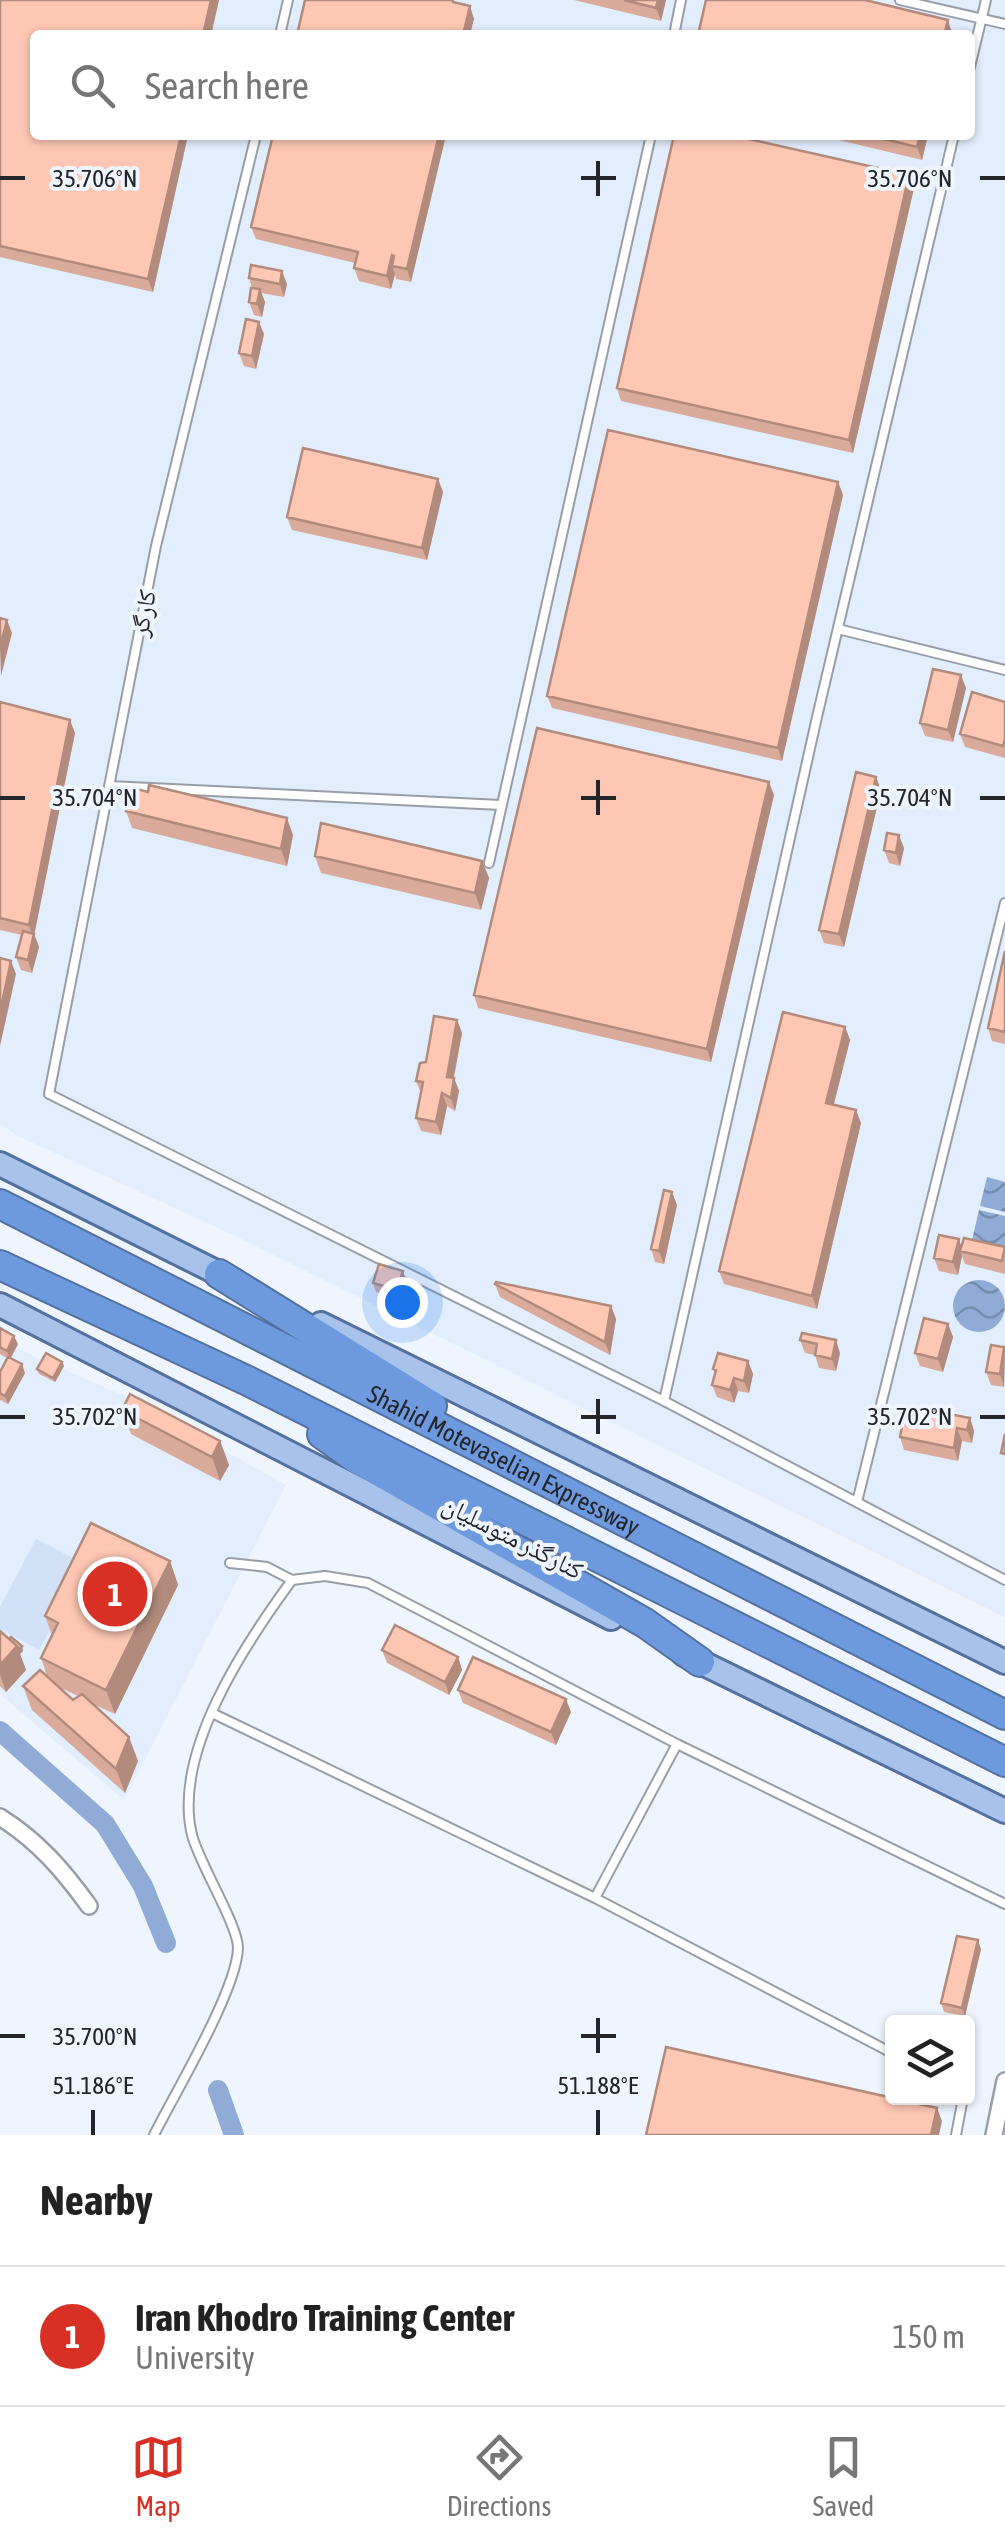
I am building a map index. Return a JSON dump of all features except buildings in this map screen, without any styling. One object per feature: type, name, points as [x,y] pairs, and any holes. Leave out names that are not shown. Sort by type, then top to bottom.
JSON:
[{"type":"highway","name":"Shahid Motevaselian Expressway","points":[[0,1204],[1005,1715]]},
{"type":"highway","name":"Shahid Motevaselian Expressway","points":[[0,1265],[248,1381],[1005,1762]]},
{"type":"highway","points":[[219,1274],[599,1510]]},
{"type":"highway","points":[[248,1381],[357,1459],[645,1622],[700,1662]]},
{"type":"main road","points":[[0,1164],[1005,1662]]},
{"type":"main road","name":"کنارگذر متوسلیان","points":[[0,1305],[700,1662],[1005,1811]]},
{"type":"street","points":[[0,1817],[27,1834],[59,1864],[89,1906]]},
{"type":"street","points":[[994,2135],[1005,2081]]},
{"type":"lane","points":[[281,30],[288,0]]},
{"type":"lane","points":[[675,30],[682,0]]},
{"type":"lane","points":[[900,0],[1005,24]]},
{"type":"lane","points":[[975,48],[986,0]]},
{"type":"lane","name":"کارگر","points":[[255,140],[156,546],[49,1094],[664,1400]]},
{"type":"lane","points":[[488,863],[650,140]]},
{"type":"lane","points":[[953,140],[664,1400],[1005,1580]]},
{"type":"lane","points":[[838,629],[1005,670]]},
{"type":"lane","points":[[109,786],[502,805]]},
{"type":"lane","points":[[857,1502],[1005,902]]},
{"type":"lane","points":[[230,1563],[268,1568],[292,1580],[325,1576],[368,1583],[677,1744],[1005,1904]]},
{"type":"lane","points":[[154,2135],[231,1980],[238,1945],[192,1836],[188,1788],[197,1746],[261,1622],[292,1580]]},
{"type":"lane","points":[[212,1713],[595,1898],[885,2050]]},
{"type":"lane","points":[[595,1898],[677,1744]]},
{"type":"lane","points":[[956,2135],[962,2105]]},
{"type":"shaded area","points":[[0,0],[1005,0],[1005,1617],[231,1234],[18,1136],[0,1124]]},
{"type":"shaded area","points":[[0,1341],[134,1400],[286,1485],[124,1800],[0,1694]]},
{"type":"shaded area","points":[[36,1539],[85,1564],[39,1650],[0,1629],[0,1607]]},
{"type":"water","points":[[987,1177],[1005,1182],[1005,1212],[980,1206]]},
{"type":"water","points":[[979,1210],[1005,1216],[1005,1247],[972,1240]]},
{"type":"water","points":[[979,1280],[998,1287],[1005,1306],[998,1325],[979,1332],[960,1325],[953,1306],[960,1287]]},
{"type":"waterway","points":[[0,1731],[105,1824],[143,1886],[166,1943]]},
{"type":"waterway","points":[[218,2090],[234,2135]]},
{"type":"place","name":"Iran Khodro Training Center","points":[[115,1594]]}]
